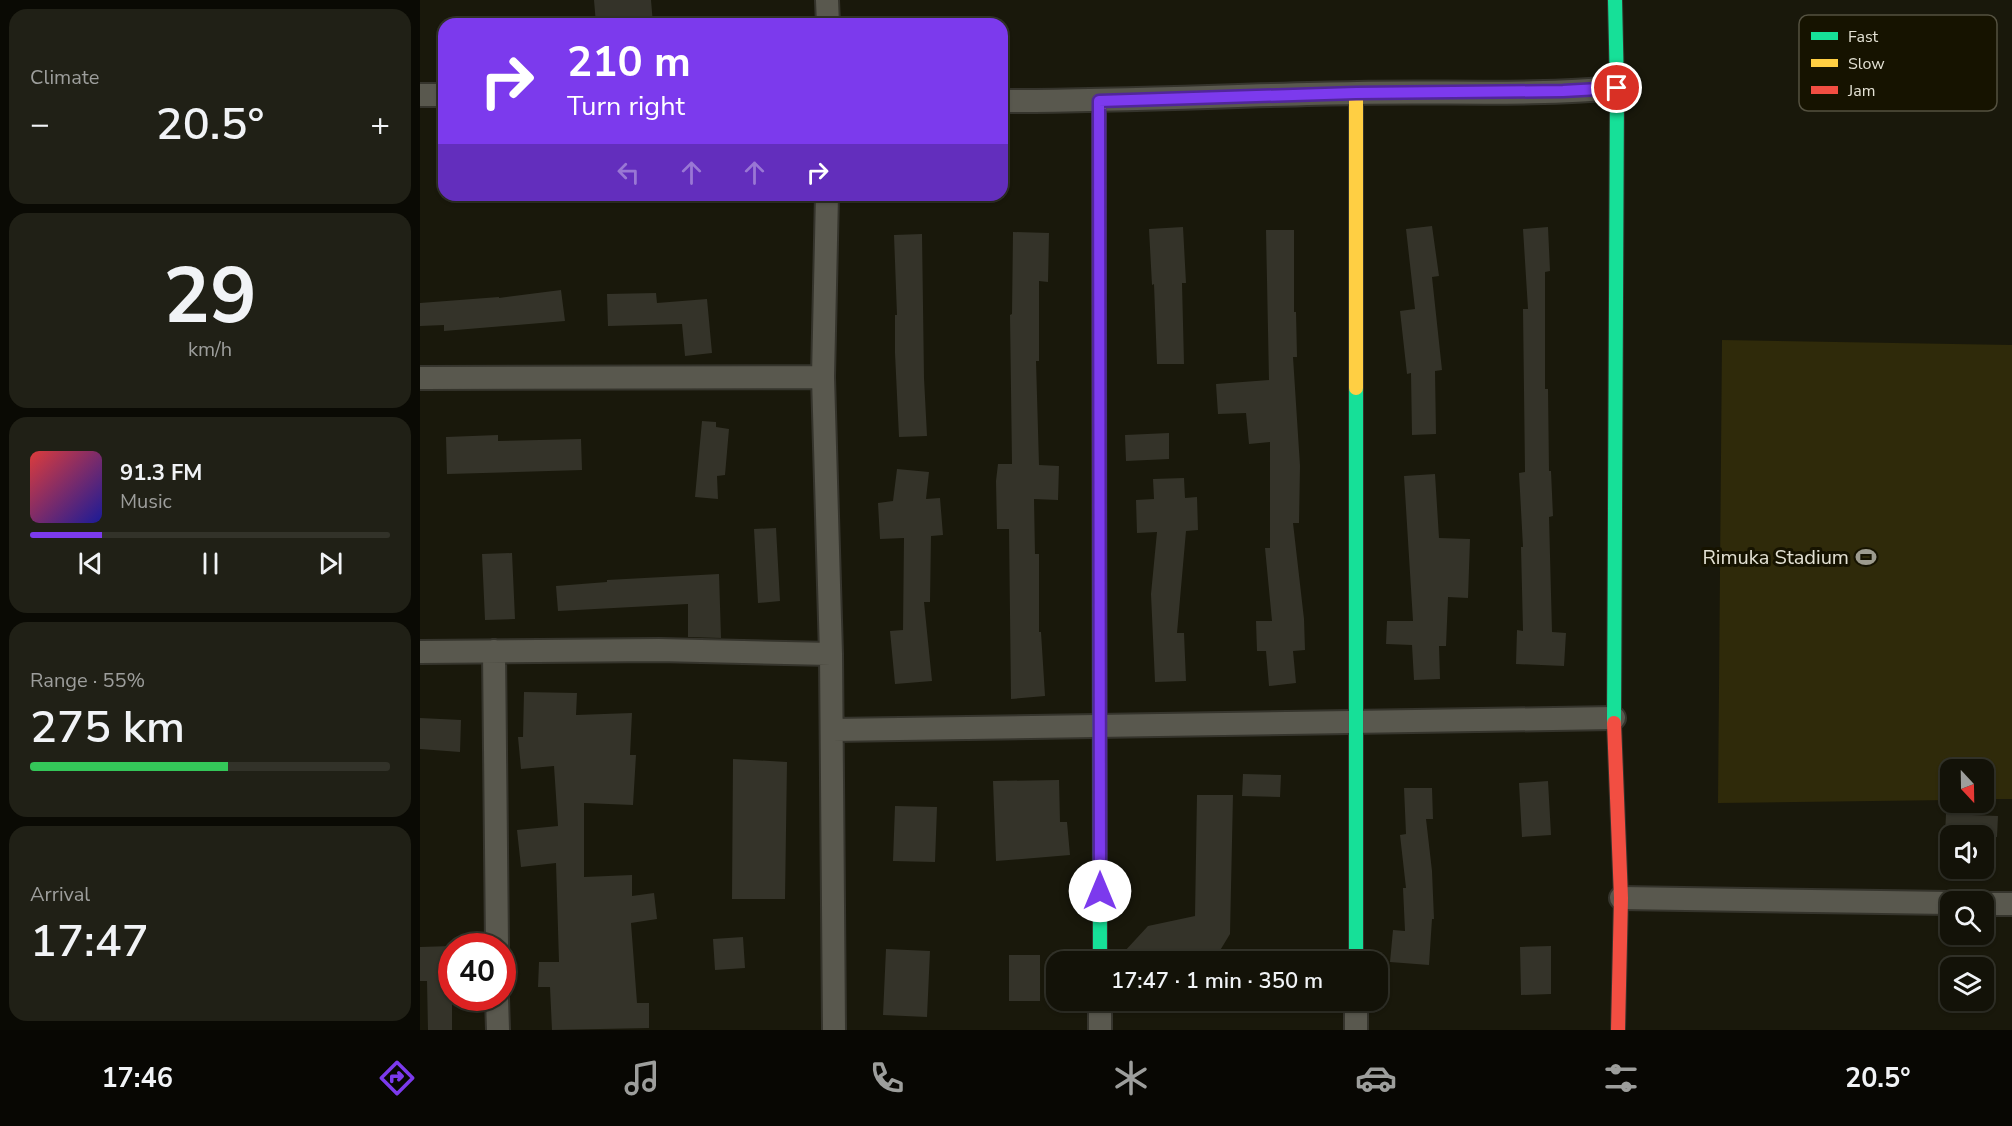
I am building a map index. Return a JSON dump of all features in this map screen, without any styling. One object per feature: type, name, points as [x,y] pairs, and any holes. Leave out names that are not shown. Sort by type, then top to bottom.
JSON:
[{"type":"street","points":[[827,0],[828,18]]},
{"type":"street","points":[[1615,0],[1617,88],[1614,718],[1621,898],[1618,1030]]},
{"type":"street","points":[[1008,101],[1099,101],[1617,88]]},
{"type":"street","points":[[1356,93],[1356,951]]},
{"type":"street","points":[[420,95],[438,96]]},
{"type":"street","points":[[1099,101],[1100,951]]},
{"type":"street","points":[[827,201],[823,376],[831,654],[834,1030]]},
{"type":"street","points":[[420,378],[823,376]]},
{"type":"street","points":[[420,652],[659,650],[831,654]]},
{"type":"street","points":[[494,651],[497,933]]},
{"type":"street","points":[[832,730],[1614,718]]},
{"type":"street","points":[[1621,898],[1940,903]]},
{"type":"street","points":[[1994,904],[2012,904]]},
{"type":"street","points":[[497,1011],[498,1030]]},
{"type":"street","points":[[1100,1011],[1100,1030]]},
{"type":"street","points":[[1356,1011],[1356,1030]]},
{"type":"shaded area","name":"Rimuka Stadium","points":[[1722,340],[2012,345],[2012,799],[1994,799],[1994,759],[1940,759],[1940,800],[1718,803]]},
{"type":"building","points":[[594,0],[651,0],[652,18],[596,18]]},
{"type":"building","points":[[1432,226],[1439,276],[1432,277],[1442,370],[1435,371],[1436,434],[1412,435],[1411,373],[1407,374],[1400,311],[1415,309],[1406,229]]},
{"type":"building","points":[[1183,227],[1186,283],[1182,283],[1184,364],[1157,364],[1149,229]]},
{"type":"building","points":[[1548,227],[1550,271],[1545,272],[1545,389],[1548,389],[1549,471],[1551,471],[1553,516],[1549,517],[1552,632],[1566,633],[1564,666],[1516,664],[1517,630],[1523,631],[1521,547],[1523,547],[1519,473],[1525,472],[1523,309],[1528,309],[1523,229]]},
{"type":"building","points":[[1266,230],[1294,230],[1294,312],[1296,312],[1297,357],[1293,357],[1300,466],[1299,523],[1293,523],[1304,619],[1305,650],[1293,651],[1296,683],[1269,686],[1266,651],[1257,651],[1256,621],[1272,621],[1265,548],[1270,548],[1270,442],[1249,444],[1246,413],[1218,414],[1216,384],[1269,380]]},
{"type":"building","points":[[1013,232],[1049,233],[1048,282],[1039,281],[1039,361],[1036,361],[1039,465],[1059,466],[1058,500],[1034,499],[1035,554],[1039,554],[1039,632],[1041,632],[1045,696],[1011,699],[1009,529],[997,529],[996,481],[998,464],[1012,464],[1010,315],[1012,314]]},
{"type":"building","points":[[922,234],[927,436],[899,437],[895,353],[895,315],[897,315],[894,235]]},
{"type":"building","points":[[561,290],[565,321],[444,331],[444,325],[420,326],[420,303],[499,298]]},
{"type":"building","points":[[656,293],[657,303],[707,299],[712,353],[685,356],[682,324],[608,326],[607,294]]},
{"type":"building","points":[[702,421],[716,422],[716,427],[729,429],[725,475],[717,476],[718,499],[695,497]]},
{"type":"building","points":[[1169,433],[1169,459],[1126,461],[1125,435]]},
{"type":"building","points":[[498,435],[498,441],[581,439],[582,470],[447,474],[446,437]]},
{"type":"building","points":[[897,469],[929,472],[926,499],[940,498],[943,535],[931,536],[930,602],[924,602],[932,681],[895,684],[890,631],[903,630],[904,538],[880,539],[878,503],[893,501]]},
{"type":"building","points":[[1435,474],[1439,538],[1470,539],[1468,598],[1448,597],[1446,646],[1439,646],[1440,679],[1414,680],[1412,645],[1386,644],[1387,621],[1413,621],[1404,476]]},
{"type":"building","points":[[1184,478],[1185,498],[1197,497],[1198,530],[1186,531],[1177,633],[1184,633],[1186,681],[1155,682],[1151,594],[1157,532],[1137,533],[1136,500],[1154,499],[1153,479]]},
{"type":"building","points":[[776,528],[780,601],[758,603],[754,529]]},
{"type":"building","points":[[512,553],[515,619],[485,620],[482,554]]},
{"type":"building","points":[[719,574],[721,638],[688,637],[688,604],[558,611],[556,586],[607,582],[607,580]]},
{"type":"building","points":[[524,692],[577,693],[576,715],[632,713],[630,755],[636,755],[633,805],[584,803],[584,877],[632,875],[632,896],[654,893],[657,919],[631,923],[637,1003],[649,1003],[649,1028],[552,1030],[550,987],[538,987],[539,962],[559,962],[556,863],[521,867],[517,830],[558,826],[554,766],[521,769],[518,737],[523,737]]},
{"type":"building","points":[[420,718],[461,720],[460,752],[420,749]]},
{"type":"building","points":[[733,759],[787,762],[785,899],[732,899]]},
{"type":"building","points":[[1243,774],[1281,775],[1280,797],[1242,796]]},
{"type":"building","points":[[1059,780],[1060,822],[1067,822],[1070,855],[996,861],[993,781]]},
{"type":"building","points":[[1548,781],[1551,835],[1522,837],[1519,783]]},
{"type":"building","points":[[1404,788],[1432,788],[1433,819],[1426,819],[1432,871],[1434,919],[1432,919],[1429,965],[1390,962],[1393,930],[1405,931],[1403,888],[1406,888],[1400,835],[1406,834]]},
{"type":"building","points":[[1197,795],[1233,795],[1230,934],[1220,951],[1125,951],[1148,926],[1195,916]]},
{"type":"building","points":[[895,806],[937,807],[935,862],[893,861]]},
{"type":"building","points":[[1946,814],[1998,816],[1997,837],[1994,837],[1994,825],[1945,825]]},
{"type":"building","points":[[743,937],[745,968],[715,970],[713,939]]},
{"type":"building","points":[[438,946],[438,1011],[452,1011],[452,1030],[428,1030],[427,981],[420,981],[420,947]]},
{"type":"building","points":[[1551,946],[1551,994],[1521,995],[1520,947]]},
{"type":"building","points":[[886,949],[930,951],[927,1017],[883,1015]]},
{"type":"building","points":[[1009,955],[1040,955],[1040,1001],[1009,1001]]},
{"type":"traffic: fast","points":[[1614,723],[1617,88],[1615,0]]},
{"type":"traffic: fast","points":[[1099,291],[1100,951]]},
{"type":"traffic: fast","points":[[1356,388],[1356,951]]},
{"type":"traffic: slow","points":[[1356,93],[1356,388]]},
{"type":"traffic: slow","points":[[1099,101],[1099,291]]},
{"type":"traffic: jam","points":[[1614,723],[1621,898],[1618,1030]]},
{"type":"place","name":"Rimuka Stadium","points":[[1866,557]]},
{"type":"route","points":[[1100,891],[1099,101],[1617,88]]}]
